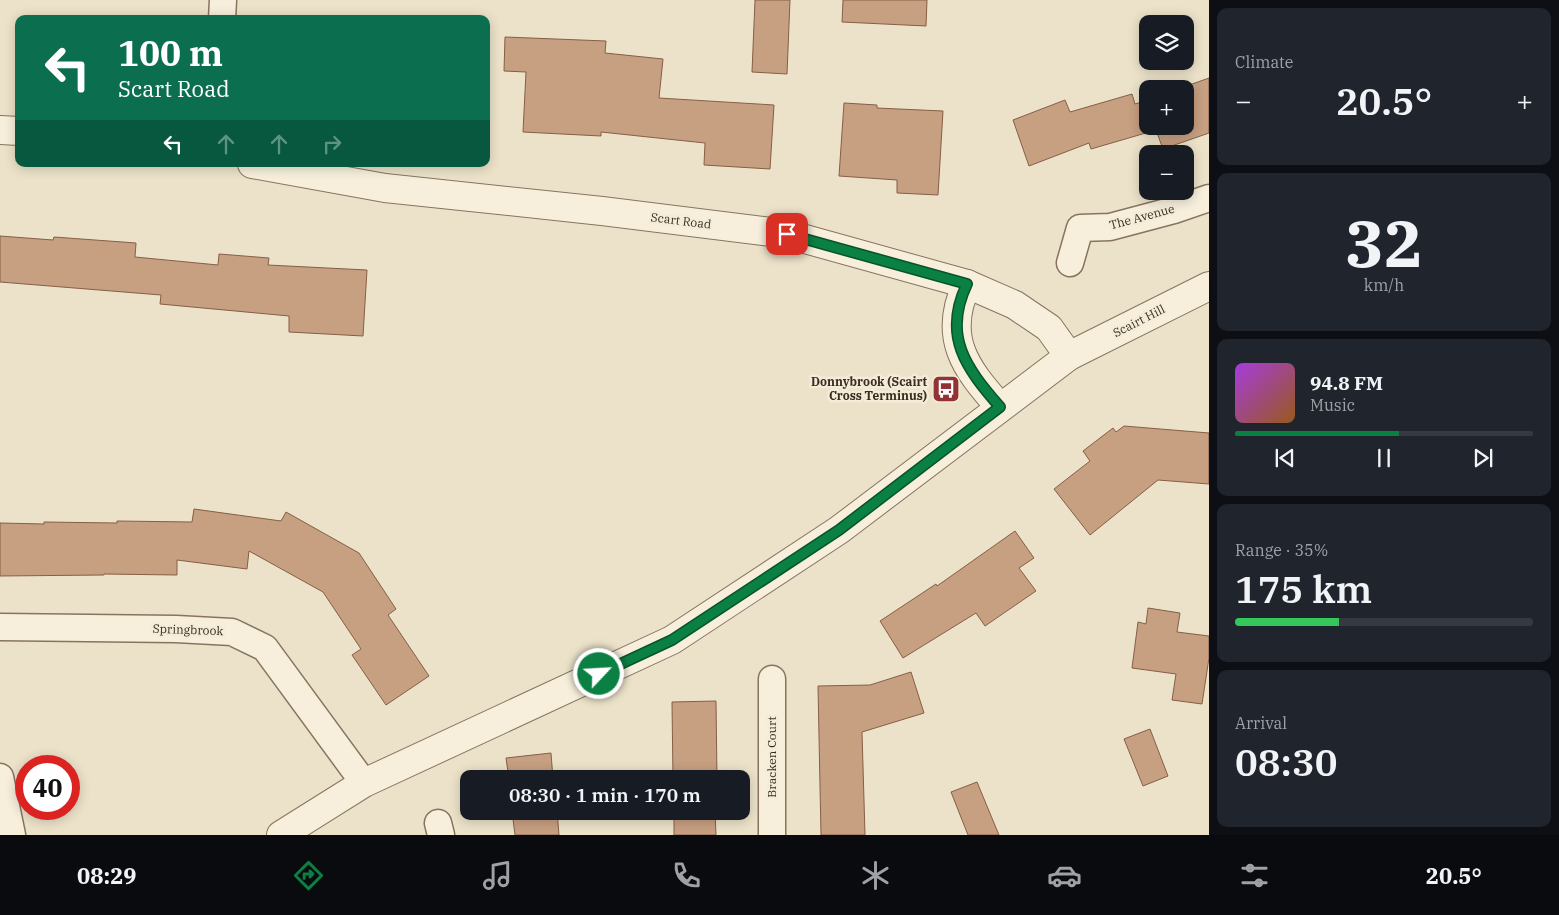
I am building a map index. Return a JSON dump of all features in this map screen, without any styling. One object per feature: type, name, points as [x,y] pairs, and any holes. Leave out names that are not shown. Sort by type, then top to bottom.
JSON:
[{"type":"street","points":[[222,15],[223,0]]},
{"type":"street","points":[[0,130],[15,131]]},
{"type":"street","name":"Scart Road","points":[[268,167],[384,188],[611,212],[787,234],[967,284],[1014,305],[1049,328],[1069,356]]},
{"type":"street","name":"The Avenue","points":[[1070,263],[1080,228],[1110,227],[1174,210],[1209,198]]},
{"type":"street","points":[[967,284],[960,299],[956,321],[960,352],[979,383],[1000,407]]},
{"type":"street","name":"Scairt Hill","points":[[281,835],[364,783],[672,640],[839,530],[1069,356],[1209,286]]},
{"type":"street","name":"Springbrook","points":[[0,627],[176,629],[232,632],[265,648],[364,783]]},
{"type":"street","name":"Bracken Court","points":[[772,679],[772,835]]},
{"type":"street","points":[[0,777],[12,835]]},
{"type":"building","points":[[755,0],[790,0],[787,74],[752,72]]},
{"type":"building","points":[[843,0],[927,0],[926,26],[842,22]]},
{"type":"building","points":[[505,37],[606,41],[605,53],[663,59],[659,98],[774,105],[770,169],[704,165],[705,143],[601,132],[601,136],[523,132],[526,72],[504,71]]},
{"type":"building","points":[[1209,78],[1209,133],[1174,145],[1162,145],[1158,135],[1194,135],[1194,83]]},
{"type":"building","points":[[1132,94],[1135,104],[1139,103],[1139,135],[1091,149],[1089,143],[1029,166],[1013,120],[1065,100],[1070,112]]},
{"type":"building","points":[[844,103],[877,105],[877,108],[943,111],[938,195],[897,193],[897,180],[839,176]]},
{"type":"building","points":[[0,236],[53,240],[54,237],[136,243],[135,257],[218,265],[219,254],[269,258],[268,265],[367,270],[363,336],[289,332],[289,316],[160,304],[161,295],[0,282]]},
{"type":"building","points":[[1124,426],[1209,433],[1209,484],[1158,480],[1090,535],[1054,489],[1090,461],[1083,451],[1113,428],[1116,432]]},
{"type":"building","points":[[194,509],[281,521],[286,512],[359,553],[396,609],[388,615],[429,676],[386,705],[352,655],[361,649],[323,592],[249,551],[247,569],[177,560],[177,575],[0,576],[0,523],[192,522]]},
{"type":"building","points":[[1015,531],[1034,558],[1019,568],[1036,591],[985,626],[976,613],[903,658],[880,621],[936,584],[937,586]]},
{"type":"building","points":[[1148,608],[1180,613],[1177,632],[1209,636],[1209,658],[1202,704],[1172,700],[1176,674],[1132,668],[1138,622],[1146,624]]},
{"type":"building","points":[[911,672],[924,713],[862,732],[865,835],[821,835],[818,686],[870,685]]},
{"type":"building","points":[[716,701],[717,770],[673,770],[672,702]]},
{"type":"building","points":[[1150,729],[1168,776],[1143,786],[1124,739]]},
{"type":"building","points":[[551,753],[552,770],[508,770],[506,758]]},
{"type":"building","points":[[977,782],[999,835],[968,835],[951,792]]},
{"type":"building","points":[[513,820],[558,820],[559,835],[515,835]]},
{"type":"building","points":[[674,820],[715,820],[716,835],[674,835]]},
{"type":"place","name":"Donnybrook (Scairt Cross Terminus)","points":[[946,389]]},
{"type":"route","points":[[599,674],[672,640],[839,530],[1000,407],[979,383],[960,352],[956,321],[960,299],[967,284],[787,234]]}]
